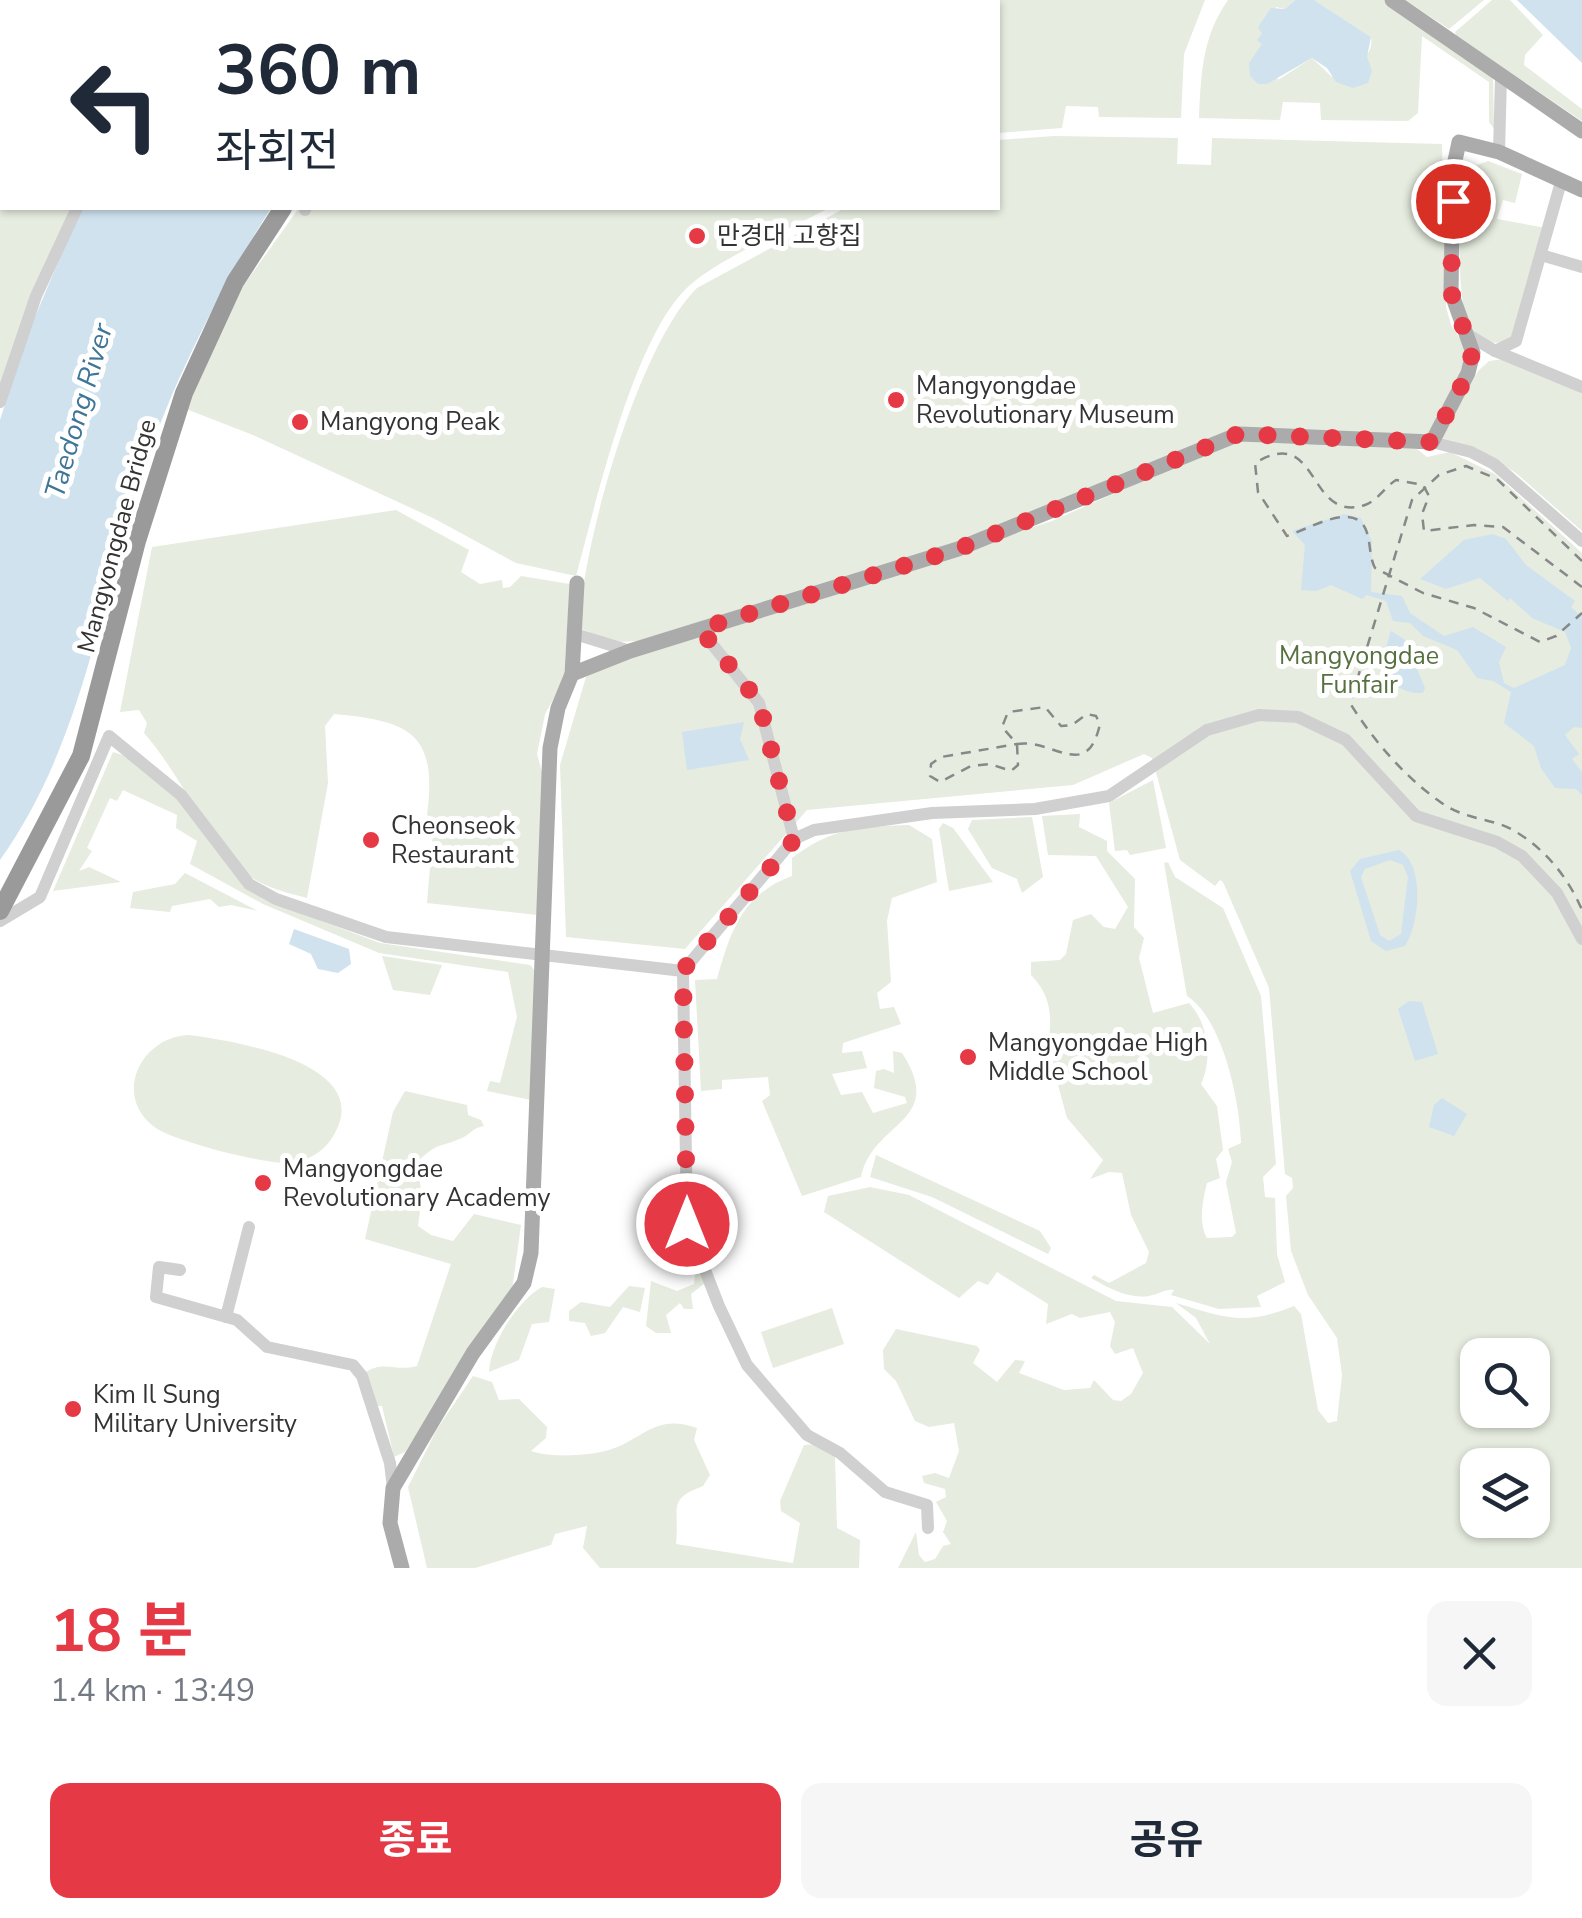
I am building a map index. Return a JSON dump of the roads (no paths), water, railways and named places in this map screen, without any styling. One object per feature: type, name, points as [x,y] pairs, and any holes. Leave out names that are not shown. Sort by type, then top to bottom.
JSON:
[{"type":"highway","name":"Mangyongdae Bridge","points":[[0,912],[91,728],[137,541],[184,393],[235,282],[282,210]]},
{"type":"main road","points":[[1392,0],[1582,131]]},
{"type":"main road","points":[[572,674],[630,651],[958,549],[1238,434],[1432,442],[1468,373],[1472,353],[1470,336],[1458,321],[1451,292],[1453,170],[1458,142],[1499,152],[1582,190]]},
{"type":"main road","points":[[402,1568],[390,1523],[393,1488],[527,1271],[535,1201],[550,748],[558,708],[572,674],[578,583]]},
{"type":"street","points":[[1499,152],[1501,77]]},
{"type":"street","points":[[1495,350],[1516,341],[1521,331],[1561,182]]},
{"type":"street","points":[[0,402],[36,296],[76,210]]},
{"type":"street","points":[[1541,255],[1582,267]]},
{"type":"street","points":[[1470,336],[1582,387]]},
{"type":"street","points":[[1432,442],[1470,452],[1494,464],[1582,541]]},
{"type":"street","points":[[700,629],[759,702],[794,840]]},
{"type":"street","points":[[575,634],[630,651]]},
{"type":"street","points":[[928,1528],[927,1505],[885,1492],[840,1453],[807,1434],[746,1366],[687,1224],[683,970],[794,840],[828,825],[932,813],[1035,809],[1098,799],[1224,723],[1260,714],[1298,717],[1346,740],[1416,816],[1485,838],[1522,856],[1557,893],[1582,939]]},
{"type":"street","points":[[0,921],[40,898],[109,736],[181,795],[240,874],[260,892],[386,937],[683,970]]},
{"type":"street","points":[[226,1317],[249,1227]]},
{"type":"street","points":[[180,1270],[159,1267],[156,1298],[246,1324],[254,1340],[267,1347],[354,1365],[362,1376],[393,1488]]},
{"type":"water","points":[[1295,0],[1314,0],[1371,37],[1367,57],[1372,71],[1368,83],[1353,88],[1336,82],[1327,68],[1312,58],[1267,84],[1258,84],[1250,76],[1249,63],[1262,44],[1257,40],[1262,34],[1258,27],[1271,8],[1285,9]]},
{"type":"water","points":[[1517,0],[1582,0],[1582,63]]},
{"type":"water","name":"Taedong River","points":[[80,210],[270,210],[214,307],[165,411],[139,483],[69,725],[28,816],[0,860],[0,420],[27,336]]},
{"type":"water","points":[[1344,514],[1361,518],[1372,541],[1371,592],[1402,596],[1410,613],[1444,636],[1473,627],[1506,647],[1499,662],[1504,683],[1514,688],[1565,665],[1571,648],[1565,632],[1532,618],[1480,578],[1446,589],[1420,579],[1464,540],[1493,534],[1506,539],[1526,565],[1575,601],[1571,607],[1582,617],[1582,728],[1574,727],[1565,735],[1579,754],[1572,759],[1582,772],[1582,795],[1576,789],[1555,788],[1541,768],[1534,746],[1504,723],[1511,692],[1493,681],[1477,678],[1457,650],[1423,636],[1410,623],[1393,621],[1386,601],[1367,595],[1362,599],[1331,585],[1316,591],[1301,590],[1305,545],[1292,531]]},
{"type":"water","points":[[1391,631],[1404,639],[1425,688],[1423,693],[1394,684],[1376,659],[1383,656]]},
{"type":"water","points":[[744,722],[740,739],[749,760],[687,770],[682,732]]},
{"type":"water","points":[[1399,850],[1413,868],[1417,910],[1405,946],[1386,951],[1371,941],[1350,871],[1360,859]],"holes":[[[1390,860],[1403,865],[1408,877],[1401,934],[1389,941],[1380,935],[1361,877],[1365,869]]]},
{"type":"water","points":[[294,929],[349,949],[351,964],[338,973],[318,969],[311,954],[289,944]]},
{"type":"water","points":[[1409,1001],[1422,1002],[1438,1054],[1415,1061],[1398,1009]]},
{"type":"water","points":[[1442,1098],[1467,1114],[1454,1136],[1429,1127],[1434,1105]]},
{"type":"railway","points":[[1582,587],[1503,527],[1474,525],[1424,531],[1422,514],[1429,496],[1423,485],[1396,480],[1369,503],[1346,507],[1332,501],[1292,455],[1276,454],[1255,463],[1258,492],[1287,536],[1330,520],[1351,517],[1366,530],[1375,568],[1423,593],[1474,608],[1540,642],[1556,636],[1582,613]]},
{"type":"railway","points":[[1582,561],[1497,479],[1466,466],[1439,475],[1412,500],[1350,703],[1390,756],[1426,791],[1448,807],[1503,825],[1534,845],[1562,875],[1582,910]]},
{"type":"railway","points":[[1017,744],[941,757],[931,764],[930,776],[940,782],[971,766],[990,764],[1011,771],[1018,765],[1017,744],[1002,727],[1008,712],[1045,707],[1061,726],[1072,725],[1087,714],[1096,716],[1100,724],[1094,742],[1078,755],[1017,744]]},
{"type":"place","name":"만경대 고향집","points":[[697,236]]},
{"type":"place","name":"Mangyongdae Revolutionary Museum","points":[[896,400]]},
{"type":"place","name":"Mangyong Peak","points":[[300,422]]},
{"type":"place","name":"Cheonseok Restaurant","points":[[371,840]]},
{"type":"place","name":"Mangyongdae High Middle School","points":[[968,1057]]},
{"type":"place","name":"Mangyongdae Revolutionary Academy","points":[[263,1183]]},
{"type":"place","name":"Kim Il Sung Military University","points":[[73,1409]]},
{"type":"park label","name":"Mangyongdae Funfair","points":[[1359,670]]}]
